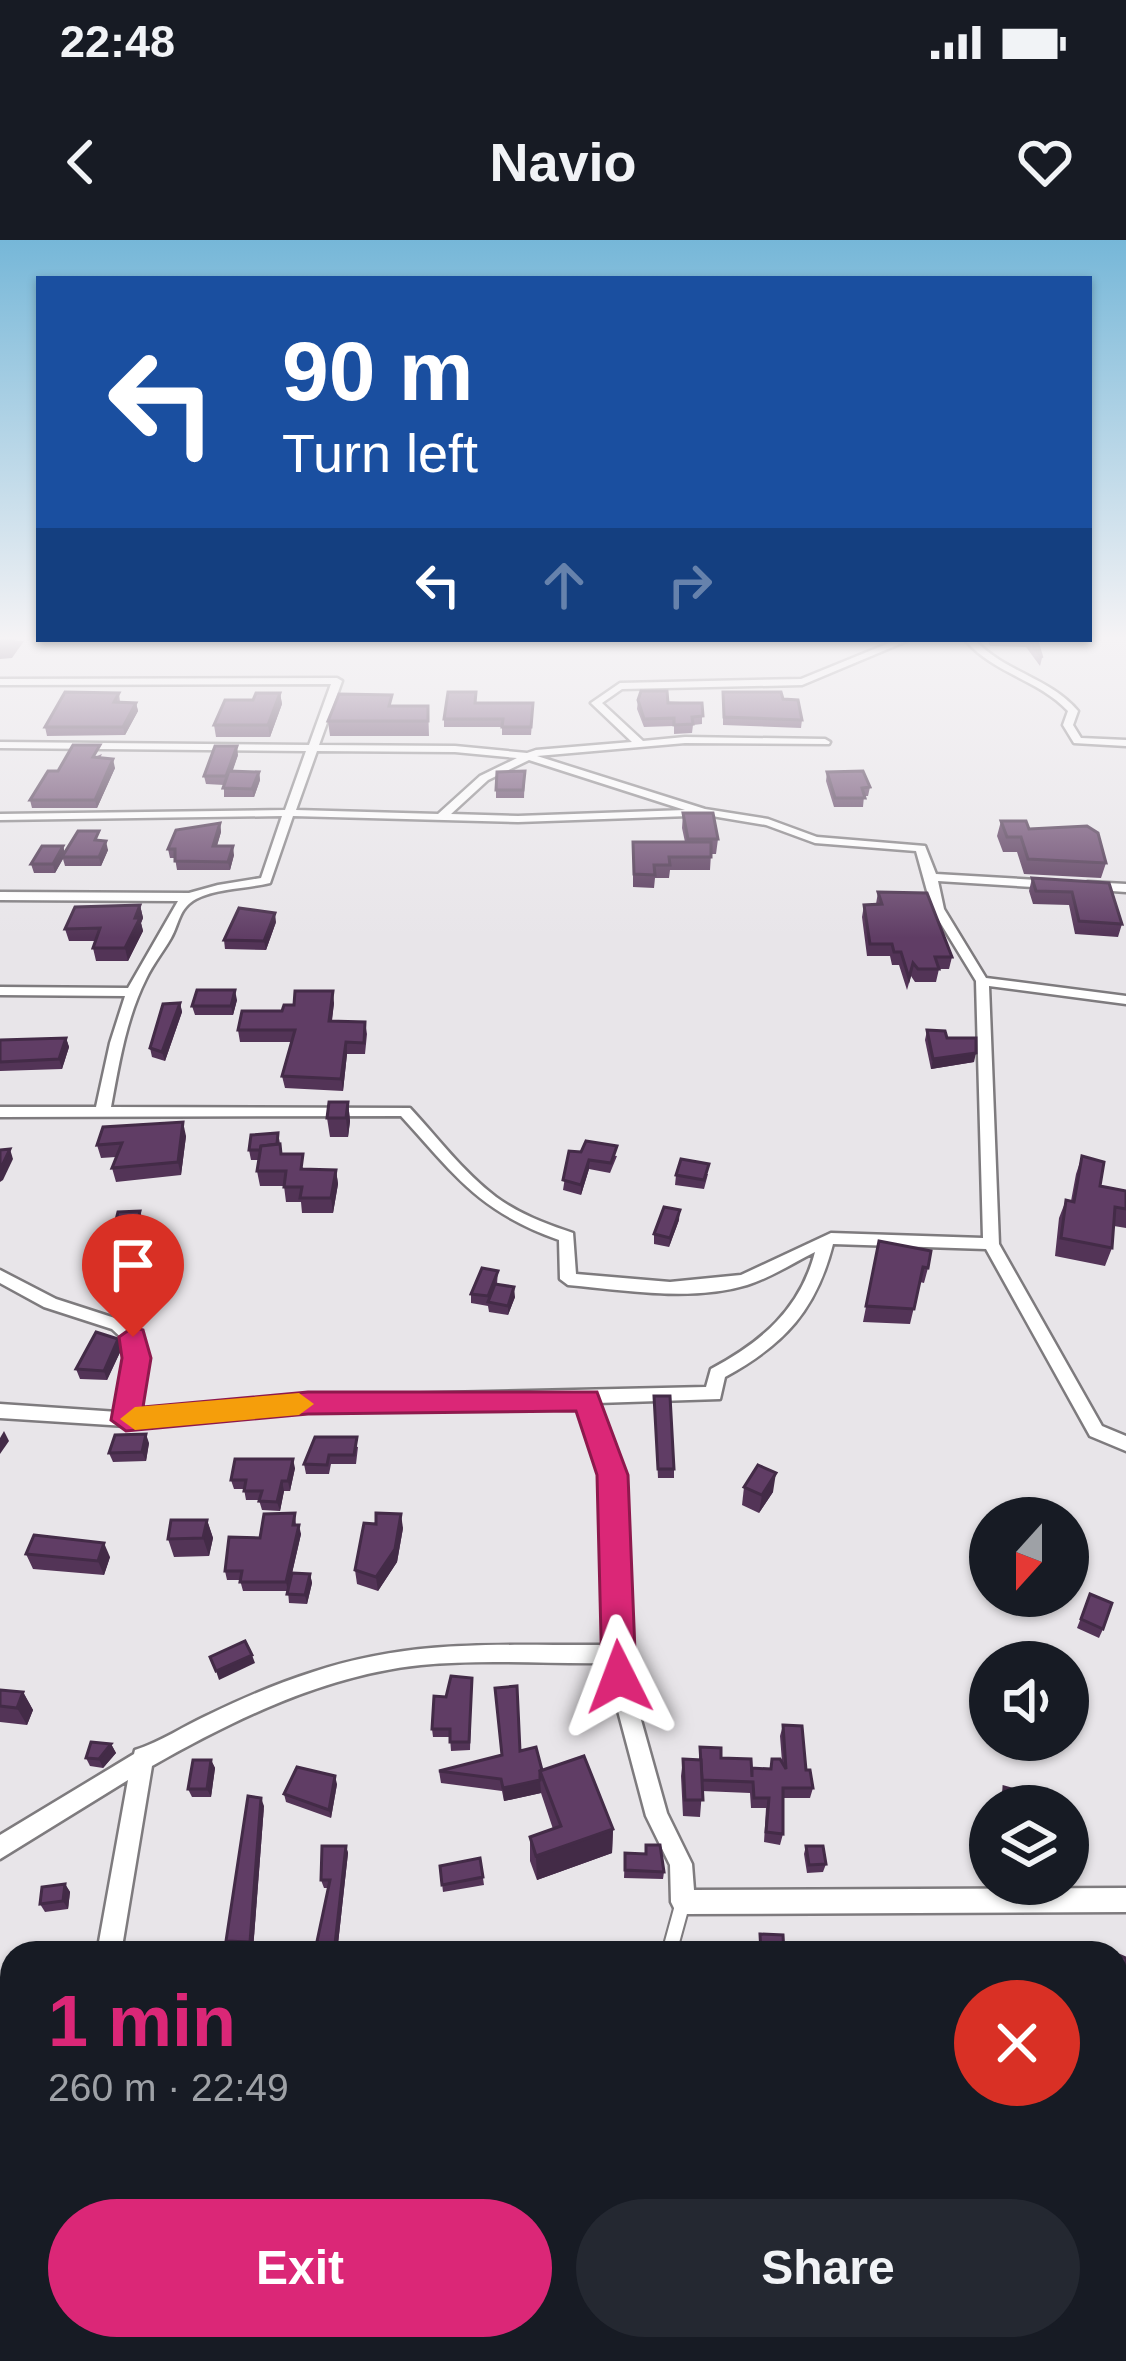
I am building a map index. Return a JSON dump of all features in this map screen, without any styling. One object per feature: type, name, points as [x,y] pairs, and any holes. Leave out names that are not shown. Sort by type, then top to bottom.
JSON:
[{"type":"street","points":[[0,896],[190,897],[266,881],[316,740]]},
{"type":"street","points":[[636,740],[641,744]]},
{"type":"street","points":[[1077,740],[1126,743]]},
{"type":"street","points":[[0,745],[314,746],[526,756],[641,744],[825,742]]},
{"type":"street","points":[[443,815],[484,778],[526,756],[703,812],[767,822],[815,840],[921,848],[938,909],[982,981],[991,1244],[1096,1431],[1126,1444]]},
{"type":"street","points":[[0,817],[608,818],[703,812]]},
{"type":"street","points":[[931,877],[1123,891]]},
{"type":"street","points":[[103,1109],[129,992],[151,951],[164,941],[171,916],[190,897]]},
{"type":"street","points":[[982,981],[1126,1000]]},
{"type":"street","points":[[0,991],[129,992]]},
{"type":"street","points":[[0,1112],[405,1111],[477,1195],[516,1221],[567,1237],[568,1279],[670,1288],[713,1285],[744,1280],[826,1240],[991,1244]]},
{"type":"street","points":[[0,1412],[126,1420],[308,1403],[714,1394],[717,1374],[754,1354],[811,1295],[826,1240]]},
{"type":"street","points":[[0,1276],[50,1303],[118,1325],[133,1337],[136,1358],[126,1420]]},
{"type":"street","points":[[587,1400],[613,1475],[617,1654],[657,1816],[681,1864],[682,1902],[1126,1900]]},
{"type":"street","points":[[0,1848],[193,1728],[361,1666],[425,1658],[617,1654]]},
{"type":"street","points":[[111,1941],[143,1757]]},
{"type":"lane","points":[[671,1941],[682,1902]]},
{"type":"building","points":[[73,745],[100,745],[93,757],[113,759],[95,800],[30,800],[48,771],[58,771]]},
{"type":"building","points":[[215,746],[237,746],[226,776],[204,776]]},
{"type":"building","points":[[229,771],[259,772],[252,789],[223,788]]},
{"type":"building","points":[[525,771],[523,790],[496,790],[497,772]]},
{"type":"building","points":[[863,771],[870,787],[862,788],[865,798],[835,798],[827,772]]},
{"type":"building","points":[[683,813],[713,813],[718,839],[688,839]]},
{"type":"building","points":[[1001,821],[1026,821],[1029,829],[1087,826],[1098,833],[1106,863],[1028,859],[1021,837],[1007,837]]},
{"type":"building","points":[[220,823],[213,846],[233,846],[228,862],[175,861],[175,849],[168,849],[176,830]]},
{"type":"building","points":[[78,831],[99,831],[95,840],[106,841],[99,857],[62,857]]},
{"type":"building","points":[[633,842],[711,842],[711,857],[669,857],[670,865],[654,865],[655,875],[634,874]]},
{"type":"building","points":[[42,846],[63,846],[53,864],[31,864]]},
{"type":"building","points":[[1032,878],[1109,883],[1122,924],[1079,921],[1072,892],[1036,891]]},
{"type":"building","points":[[878,892],[927,893],[952,957],[935,957],[939,969],[918,969],[913,963],[909,978],[901,952],[894,952],[892,944],[870,944],[864,905],[882,904]]},
{"type":"building","points":[[140,905],[135,918],[140,918],[125,948],[93,948],[100,928],[65,929],[75,907]]},
{"type":"building","points":[[239,908],[275,913],[264,941],[224,940]]},
{"type":"building","points":[[197,990],[235,990],[231,1006],[192,1006]]},
{"type":"building","points":[[295,991],[333,991],[329,1021],[365,1022],[364,1043],[346,1042],[341,1079],[282,1076],[295,1030],[238,1030],[242,1011],[282,1011],[284,1005],[294,1005]]},
{"type":"building","points":[[180,1003],[162,1052],[150,1048],[163,1004]]},
{"type":"building","points":[[927,1030],[945,1031],[947,1038],[976,1038],[976,1053],[933,1059]]},
{"type":"building","points":[[66,1038],[59,1059],[0,1062],[0,1040]]},
{"type":"building","points":[[329,1102],[348,1102],[346,1118],[327,1118]]},
{"type":"building","points":[[183,1122],[178,1162],[112,1168],[122,1143],[97,1145],[103,1127]]},
{"type":"building","points":[[278,1133],[277,1144],[249,1150],[251,1135]]},
{"type":"building","points":[[586,1141],[617,1146],[611,1163],[589,1160],[581,1185],[563,1180],[569,1151],[581,1152]]},
{"type":"building","points":[[280,1144],[281,1154],[303,1154],[301,1169],[336,1170],[331,1198],[300,1198],[302,1187],[284,1187],[286,1171],[257,1171],[261,1146]]},
{"type":"building","points":[[10,1149],[0,1170],[0,1150]]},
{"type":"building","points":[[1082,1156],[1104,1162],[1100,1186],[1126,1191],[1126,1209],[1115,1207],[1112,1248],[1061,1238],[1066,1200],[1074,1202]]},
{"type":"building","points":[[681,1159],[709,1164],[704,1180],[676,1175]]},
{"type":"building","points":[[664,1207],[680,1210],[670,1238],[654,1234]]},
{"type":"building","points":[[140,1211],[132,1243],[110,1244],[118,1212]]},
{"type":"building","points":[[879,1241],[931,1251],[914,1309],[866,1306]]},
{"type":"building","points":[[482,1268],[498,1271],[488,1296],[471,1294]]},
{"type":"building","points":[[495,1284],[514,1287],[508,1306],[488,1302]]},
{"type":"building","points":[[96,1332],[118,1339],[104,1371],[76,1369]]},
{"type":"building","points":[[654,1396],[670,1396],[674,1469],[658,1469]]},
{"type":"building","points":[[146,1434],[142,1452],[109,1453],[115,1435]]},
{"type":"building","points":[[315,1437],[357,1437],[354,1455],[329,1455],[327,1465],[304,1464]]},
{"type":"building","points":[[235,1459],[293,1459],[277,1502],[259,1501],[262,1491],[244,1491],[246,1480],[231,1480]]},
{"type":"building","points":[[758,1465],[776,1473],[762,1495],[744,1487]]},
{"type":"building","points":[[295,1513],[293,1525],[299,1525],[286,1582],[240,1582],[242,1571],[225,1571],[229,1537],[260,1538],[264,1514]]},
{"type":"building","points":[[376,1513],[401,1514],[395,1549],[376,1577],[355,1570],[364,1523],[376,1524]]},
{"type":"building","points":[[171,1520],[207,1520],[203,1538],[168,1539]]},
{"type":"building","points":[[34,1535],[104,1543],[98,1561],[26,1554]]},
{"type":"building","points":[[292,1573],[310,1574],[305,1595],[287,1594]]},
{"type":"building","points":[[1089,1597],[1112,1603],[1103,1629],[1081,1619],[1089,1617]]},
{"type":"building","points":[[245,1641],[252,1655],[216,1671],[210,1657]]},
{"type":"building","points":[[451,1676],[472,1678],[469,1742],[450,1742],[450,1729],[432,1729],[434,1696],[446,1697]]},
{"type":"building","points":[[517,1686],[520,1751],[536,1747],[540,1780],[503,1788],[501,1779],[439,1771],[502,1755],[495,1688]]},
{"type":"building","points":[[0,1690],[23,1692],[17,1708],[0,1706]]},
{"type":"building","points":[[783,1725],[802,1726],[806,1770],[810,1770],[813,1788],[783,1788],[783,1834],[766,1832],[769,1798],[754,1798],[753,1782],[702,1780],[700,1747],[721,1748],[721,1758],[751,1759],[752,1777],[752,1768],[771,1769],[772,1759],[780,1759],[786,1769]]},
{"type":"building","points":[[91,1742],[111,1744],[99,1759],[86,1758]]},
{"type":"building","points":[[584,1756],[613,1829],[536,1856],[530,1837],[561,1826],[540,1771]]},
{"type":"building","points":[[683,1759],[701,1760],[703,1800],[685,1800]]},
{"type":"building","points":[[193,1760],[211,1760],[207,1789],[188,1789]]},
{"type":"building","points":[[297,1767],[335,1776],[329,1810],[284,1794]]},
{"type":"building","points":[[248,1796],[261,1798],[250,1941],[226,1941]]},
{"type":"building","points":[[646,1845],[660,1845],[664,1872],[625,1870],[625,1853],[646,1854]]},
{"type":"building","points":[[322,1846],[346,1846],[335,1941],[317,1941],[330,1880],[321,1880]]},
{"type":"building","points":[[806,1846],[823,1846],[826,1864],[809,1865]]},
{"type":"building","points":[[480,1858],[483,1877],[442,1885],[440,1866]]},
{"type":"building","points":[[65,1884],[63,1901],[40,1904],[42,1887]]},
{"type":"building","points":[[760,1934],[783,1935],[783,1941],[760,1941]]},
{"type":"slow traffic","points":[[135,1419],[299,1404]]},
{"type":"route","points":[[133,1337],[136,1358],[126,1420],[308,1403],[587,1400],[613,1475],[619,1677]]}]
